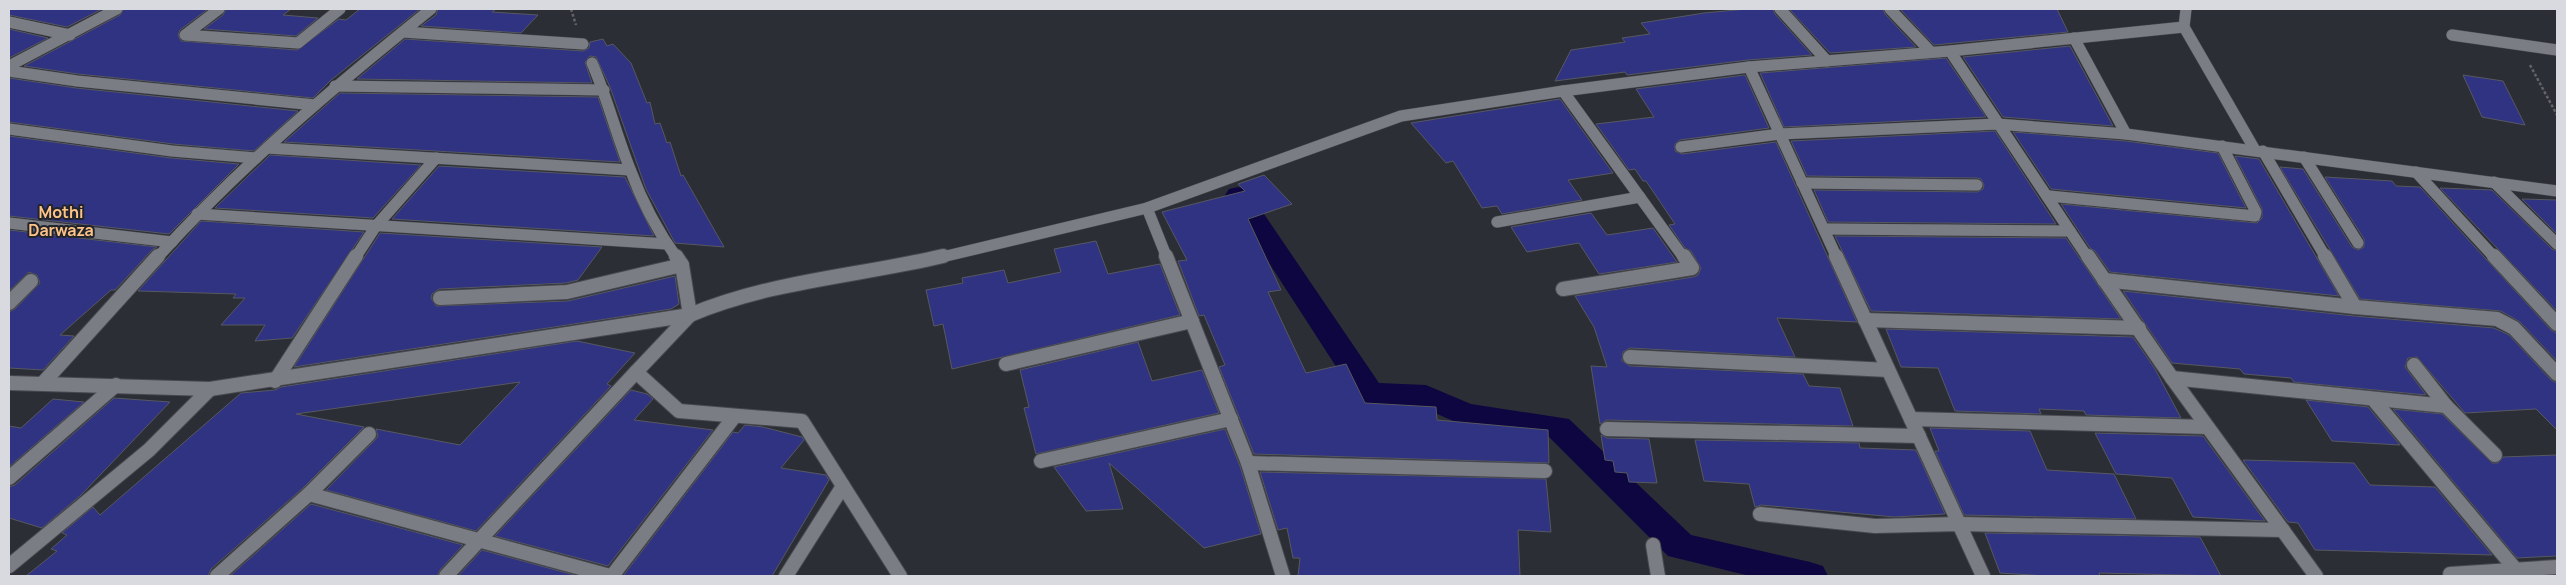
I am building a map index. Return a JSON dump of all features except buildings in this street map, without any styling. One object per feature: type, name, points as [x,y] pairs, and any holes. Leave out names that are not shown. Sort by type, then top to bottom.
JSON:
[{"type":"street","points":[[9,66],[117,9]]},
{"type":"street","points":[[219,9],[185,35],[298,43],[340,9]]},
{"type":"street","points":[[43,383],[197,214],[335,86],[431,9]]},
{"type":"street","points":[[1780,9],[1827,61]]},
{"type":"street","points":[[1890,9],[1931,52]]},
{"type":"street","points":[[2186,9],[2184,27],[2355,307]]},
{"type":"street","points":[[9,22],[70,35]]},
{"type":"street","points":[[9,383],[210,389],[690,315],[716,304],[775,288],[894,268],[1147,208],[1401,116],[1563,91],[1749,67],[1950,51],[2184,27]]},
{"type":"street","points":[[403,32],[583,44]]},
{"type":"street","points":[[2452,34],[2557,50]]},
{"type":"street","points":[[2074,38],[2126,134]]},
{"type":"street","points":[[1950,51],[1997,124],[2049,196],[2070,231],[2172,378],[2316,576]]},
{"type":"street","points":[[592,63],[604,90],[630,170],[667,244],[682,264],[690,315]]},
{"type":"street","points":[[1749,67],[1983,576]]},
{"type":"street","points":[[9,71],[77,81],[315,105]]},
{"type":"street","points":[[335,86],[604,90]]},
{"type":"street","points":[[1563,91],[1692,268],[1563,289]]},
{"type":"street","points":[[1681,147],[1780,134],[1997,124],[2126,134],[2557,190]]},
{"type":"street","points":[[9,129],[172,151],[256,158]]},
{"type":"street","points":[[2049,196],[2255,216],[2256,212],[2222,146]]},
{"type":"street","points":[[266,148],[630,170]]},
{"type":"street","points":[[2304,157],[2358,243]]},
{"type":"street","points":[[275,380],[376,226],[436,158]]},
{"type":"street","points":[[2416,172],[2557,324]]},
{"type":"street","points":[[2494,182],[2557,244]]},
{"type":"street","points":[[1802,183],[1977,185]]},
{"type":"street","points":[[1497,222],[1640,197]]},
{"type":"street","points":[[1147,208],[1248,463],[1283,576]]},
{"type":"street","points":[[197,214],[667,244]]},
{"type":"street","points":[[9,223],[172,242]]},
{"type":"street","points":[[1824,229],[2070,231]]},
{"type":"street","points":[[440,298],[567,292],[682,264]]},
{"type":"street","points":[[2104,280],[2355,307],[2502,320],[2514,328],[2557,374]]},
{"type":"street","points":[[9,303],[31,281]]},
{"type":"street","points":[[446,576],[690,315]]},
{"type":"street","points":[[1866,320],[2138,328]]},
{"type":"street","points":[[1006,364],[1192,321]]},
{"type":"street","points":[[1630,357],[1888,370]]},
{"type":"street","points":[[2414,365],[2446,406],[2495,456]]},
{"type":"street","points":[[636,372],[678,412],[802,421],[900,576]]},
{"type":"street","points":[[2172,378],[2446,406]]},
{"type":"street","points":[[9,478],[116,385]]},
{"type":"street","points":[[9,566],[149,450],[210,389]]},
{"type":"street","points":[[2373,399],[2516,570]]},
{"type":"street","points":[[309,494],[611,576],[734,417]]},
{"type":"street","points":[[1041,461],[1231,419]]},
{"type":"street","points":[[1911,419],[2207,427]]},
{"type":"street","points":[[1607,429],[1919,436]]},
{"type":"street","points":[[217,576],[309,494],[370,434]]},
{"type":"street","points":[[1248,463],[1545,471]]},
{"type":"street","points":[[786,576],[843,486]]},
{"type":"street","points":[[1760,514],[1875,526],[1959,524],[2283,530]]},
{"type":"street","points":[[1653,545],[1658,576]]},
{"type":"street","points":[[2452,576],[2450,574],[2557,567]]},
{"type":"path","points":[[2520,44],[2557,115]]},
{"type":"waterway","points":[[1238,195],[1370,394],[1426,396],[1465,415],[1558,427],[1680,546],[1810,576]]},
{"type":"district","name":"Mothi Darwaza","points":[[61,221]]}]
